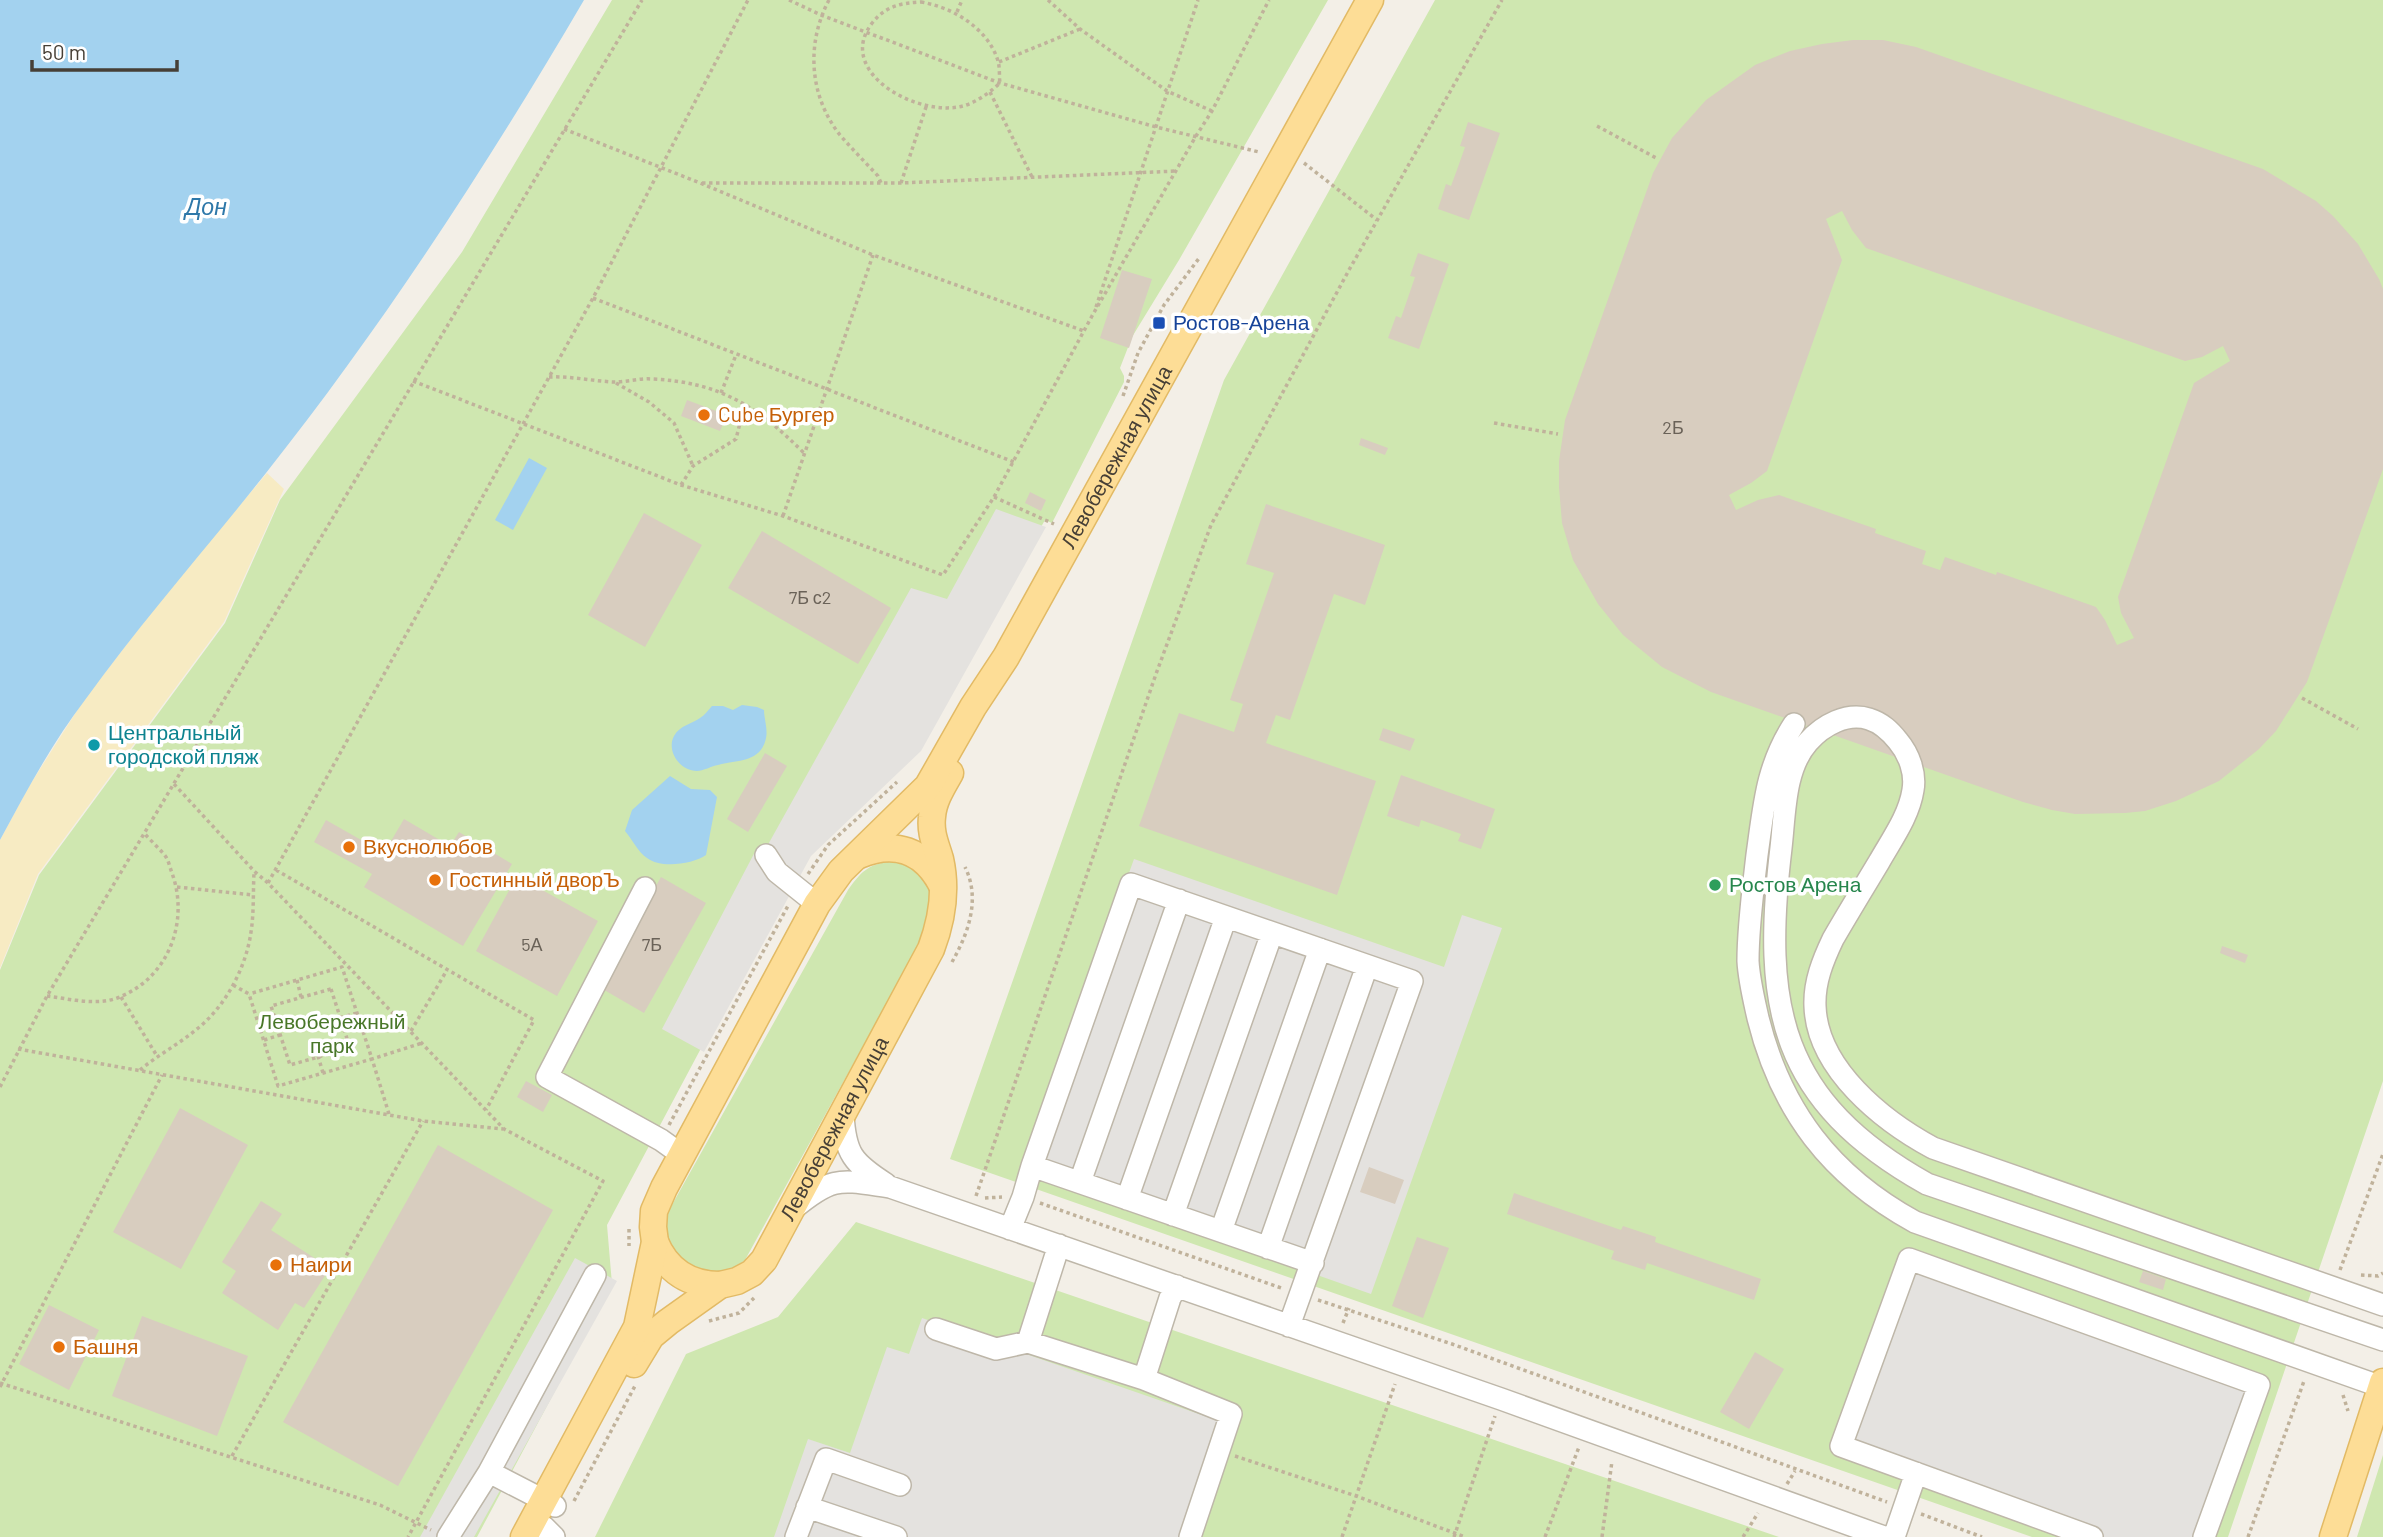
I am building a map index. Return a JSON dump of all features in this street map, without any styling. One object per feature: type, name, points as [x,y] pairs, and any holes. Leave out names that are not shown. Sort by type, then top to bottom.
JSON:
[{"type":"main road","name":"Левобережная улица","points":[[547,1521],[637,1327],[655,1242],[654,1210],[672,1147],[807,897],[859,855],[928,786],[973,707],[1006,657],[1370,0]]},
{"type":"main road","name":"Левобережная улица","points":[[547,1521],[613,1398],[652,1336],[720,1285],[737,1281],[752,1273],[764,1260],[931,949],[941,922],[943,899],[940,861],[933,839],[932,817],[937,796],[983,711],[1006,657]]},
{"type":"main road","points":[[859,855],[887,848],[907,851],[926,862],[942,885]]},
{"type":"main road","points":[[655,1242],[675,1272],[696,1283],[720,1285]]},
{"type":"main road","points":[[2333,1537],[2344,1495],[2382,1384]]},
{"type":"street","points":[[2383,1305],[1933,1148],[1903,1132],[1876,1110],[1848,1081],[1830,1056],[1818,1027],[1815,1005],[1817,981],[1833,939],[1902,823],[1914,788],[1910,762],[1900,743],[1880,722],[1867,718],[1847,717],[1810,740],[1799,754],[1792,773],[1787,805],[1775,919],[1774,976],[1783,1020],[1796,1059],[1810,1084],[1840,1120],[1871,1149],[1927,1184],[2383,1340]]},
{"type":"street","points":[[1794,724],[1781,744],[1768,781],[1751,911],[1748,963],[1766,1049],[1787,1098],[1814,1140],[1842,1171],[1880,1203],[1915,1222],[2382,1384]]},
{"type":"street","points":[[766,855],[777,872],[807,897]]},
{"type":"street","points":[[1010,1229],[1131,884],[1320,949],[1412,981],[1289,1326]]},
{"type":"street","points":[[645,888],[547,1077],[672,1147]]},
{"type":"street","points":[[1080,1182],[1179,900]]},
{"type":"street","points":[[1127,1199],[1226,917]]},
{"type":"street","points":[[1173,1215],[1272,933]]},
{"type":"street","points":[[1221,1231],[1320,949]]},
{"type":"street","points":[[1268,1248],[1367,966]]},
{"type":"street","points":[[843,1114],[846,1142],[859,1167],[890,1187]]},
{"type":"street","points":[[1032,1166],[1313,1263]]},
{"type":"street","points":[[790,1211],[828,1183],[847,1181],[890,1187],[1501,1399],[1843,1530],[1884,1537]]},
{"type":"street","points":[[1028,1342],[1059,1245]]},
{"type":"street","points":[[2092,1537],[1841,1446],[1909,1259],[2259,1385],[2204,1537]]},
{"type":"street","points":[[442,1535],[489,1472],[594,1275]]},
{"type":"street","points":[[1144,1379],[1170,1298],[1177,1286]]},
{"type":"street","points":[[936,1329],[996,1349],[1028,1342],[1144,1379],[1231,1415],[1190,1537]]},
{"type":"street","points":[[796,1537],[825,1459],[900,1485]]},
{"type":"street","points":[[489,1472],[547,1521]]},
{"type":"street","points":[[1894,1537],[1916,1473]]},
{"type":"street","points":[[807,1507],[896,1537]]},
{"type":"path","points":[[0,1087],[47,996],[642,0]]},
{"type":"path","points":[[268,883],[593,298],[748,0]]},
{"type":"path","points":[[789,0],[821,15],[1000,83],[1156,127],[1282,158],[1377,220]]},
{"type":"path","points":[[829,0],[821,15],[813,62],[821,101],[839,134],[878,176],[881,183]]},
{"type":"path","points":[[957,12],[962,0]]},
{"type":"path","points":[[1048,0],[1080,29],[1167,91],[1212,111]]},
{"type":"path","points":[[1092,316],[1198,0]]},
{"type":"path","points":[[413,381],[681,485],[783,516],[943,575],[1014,462],[1092,316],[1212,111],[1269,0]]},
{"type":"path","points":[[1502,0],[1377,220],[1211,525],[1156,674],[975,1198],[1023,1197],[1301,1295],[1349,1308],[1452,1343],[1982,1537]]},
{"type":"path","points":[[921,2],[957,12],[977,29],[993,49],[999,62],[1000,83],[990,92],[962,106],[926,107],[893,92],[870,72],[863,54],[865,32],[879,16],[898,4],[921,2]]},
{"type":"path","points":[[999,62],[1080,29]]},
{"type":"path","points":[[990,92],[1032,177]]},
{"type":"path","points":[[901,183],[926,107]]},
{"type":"path","points":[[1597,126],[1658,159]]},
{"type":"path","points":[[564,129],[873,255],[1084,331]]},
{"type":"path","points":[[700,183],[901,183],[1177,172]]},
{"type":"path","points":[[783,516],[873,255]]},
{"type":"path","points":[[1121,401],[1138,353],[1164,305],[1201,255]]},
{"type":"path","points":[[593,298],[1014,462]]},
{"type":"path","points":[[721,393],[736,355]]},
{"type":"path","points":[[549,377],[572,376],[614,382],[651,379],[693,384],[746,403],[776,425],[804,453]]},
{"type":"path","points":[[614,382],[649,402],[674,423],[693,466]]},
{"type":"path","points":[[681,485],[693,466],[736,439],[746,403]]},
{"type":"path","points":[[1494,423],[1559,434]]},
{"type":"path","points":[[994,497],[1054,524],[1060,513]]},
{"type":"path","points":[[2302,698],[2358,729]]},
{"type":"path","points":[[672,1147],[807,897],[828,845],[904,776]]},
{"type":"path","points":[[174,784],[344,966],[505,1129],[603,1181],[408,1537]]},
{"type":"path","points":[[47,996],[94,1002],[121,997],[144,983],[163,961],[175,938],[180,915],[177,887],[167,859],[144,833]]},
{"type":"path","points":[[949,967],[963,943],[973,908],[970,876],[964,865]]},
{"type":"path","points":[[276,870],[534,1020],[486,1110]]},
{"type":"path","points":[[140,1070],[199,1028],[218,1008],[233,985],[251,934],[254,871]]},
{"type":"path","points":[[177,887],[253,895]]},
{"type":"path","points":[[249,994],[344,966]]},
{"type":"path","points":[[344,966],[388,1114]]},
{"type":"path","points":[[411,1031],[447,969]]},
{"type":"path","points":[[297,980],[302,997]]},
{"type":"path","points":[[233,985],[249,994],[278,1086],[276,1094]]},
{"type":"path","points":[[331,989],[350,1048],[290,1065],[271,1006],[302,997],[331,989]]},
{"type":"path","points":[[121,997],[157,1056]]},
{"type":"path","points":[[340,1018],[357,1013]]},
{"type":"path","points":[[264,1040],[280,1035]]},
{"type":"path","points":[[278,1086],[422,1043]]},
{"type":"path","points":[[18,1049],[423,1121],[505,1129]]},
{"type":"path","points":[[318,1056],[323,1073]]},
{"type":"path","points":[[163,1074],[1,1384],[380,1505],[442,1535]]},
{"type":"path","points":[[232,1456],[423,1121]]},
{"type":"path","points":[[2334,1288],[2383,1154]]},
{"type":"path","points":[[630,1251],[631,1218]]},
{"type":"path","points":[[2362,1275],[2378,1276],[2383,1273]]},
{"type":"path","points":[[704,1322],[739,1313],[761,1292]]},
{"type":"path","points":[[2248,1537],[2310,1361]]},
{"type":"path","points":[[1342,1537],[1402,1366]]},
{"type":"path","points":[[547,1521],[642,1374]]},
{"type":"path","points":[[1455,1535],[1501,1399]]},
{"type":"path","points":[[1545,1537],[1584,1429]]},
{"type":"path","points":[[1602,1537],[1613,1455],[1618,1442]]},
{"type":"path","points":[[1220,1451],[1356,1496],[1465,1537]]},
{"type":"green space","name":"Левобережный парк","points":[[612,0],[1328,0],[1132,337],[1120,368],[1124,382],[1052,523],[1045,520],[907,759],[799,864],[607,1225],[612,1284],[477,1537],[0,1537],[0,970],[39,875],[225,623],[280,500],[462,252]]},
{"type":"green space","name":"Ростов Арена","points":[[1435,0],[2383,0],[2383,1081],[2228,1537],[2032,1537],[950,1159],[1224,380]]},
{"type":"green space","points":[[897,861],[915,868],[926,879],[937,912],[745,1260],[726,1271],[710,1274],[674,1261],[662,1224],[668,1212],[848,890],[868,868]]},
{"type":"green space","points":[[856,1222],[1779,1537],[595,1537],[686,1354],[778,1317]]},
{"type":"green space","points":[[2383,1455],[2383,1537],[2357,1537]]},
{"type":"sand","name":"Центральный городской пляж","points":[[267,473],[284,489],[224,622],[38,874],[0,968],[0,840],[28,788],[83,701],[171,587]]},
{"type":"shaded area","points":[[996,509],[1046,527],[921,751],[811,856],[704,1052],[662,1029],[757,848],[765,850],[911,588],[947,599]]},
{"type":"shaded area","points":[[1134,859],[1444,967],[1462,915],[1502,928],[1371,1294],[1022,1171]]},
{"type":"shaded area","points":[[1904,1251],[2268,1380],[2212,1537],[2070,1537],[1832,1453]]},
{"type":"shaded area","points":[[575,1258],[617,1281],[474,1537],[420,1537]]},
{"type":"shaded area","points":[[922,1318],[1225,1423],[1185,1537],[774,1537],[808,1439],[850,1453],[887,1347],[909,1354]]},
{"type":"water","name":"Дон","points":[[0,0],[584,0],[472,182],[393,301],[310,417],[73,716],[0,840]]},
{"type":"water","points":[[529,458],[547,468],[513,530],[495,520]]},
{"type":"water","points":[[742,705],[764,710],[766,735],[759,752],[747,759],[699,771],[680,764],[672,748],[674,736],[679,729],[702,717],[712,706],[733,710]]},
{"type":"water","points":[[670,776],[691,789],[710,790],[717,797],[706,855],[685,863],[660,863],[647,858],[625,831],[632,810]]},
{"type":"building","points":[[1883,40],[1916,47],[2263,169],[2316,201],[2333,216],[2358,244],[2379,279],[2383,289],[2383,469],[2307,682],[2276,731],[2259,749],[2219,781],[2176,801],[2145,811],[2075,814],[2023,802],[1711,692],[1662,667],[1623,635],[1598,604],[1573,560],[1562,523],[1559,487],[1559,461],[1565,420],[1653,173],[1672,138],[1706,100],[1755,65],[1790,51],[1822,44]],"holes":[[[1842,211],[1866,248],[2185,361],[2202,357],[2223,346],[2230,361],[2194,383],[2118,597],[2121,613],[2134,638],[2117,645],[2096,607],[1997,572],[1996,575],[1945,557],[1940,570],[1922,564],[1926,551],[1875,533],[1876,529],[1779,495],[1758,500],[1736,510],[1729,495],[1767,471],[1842,260],[1826,219]]]},
{"type":"building","points":[[1468,122],[1500,133],[1469,220],[1438,209],[1446,184],[1451,186],[1465,147],[1460,146]]},
{"type":"building","points":[[1418,253],[1449,264],[1419,349],[1388,338],[1396,316],[1401,318],[1415,277],[1410,276]]},
{"type":"building","points":[[1122,270],[1152,279],[1129,348],[1100,338]]},
{"type":"building","name":"Cube Бургер","points":[[687,400],[727,415],[720,431],[681,416]]},
{"type":"building","points":[[1361,438],[1388,448],[1385,455],[1359,445]]},
{"type":"building","points":[[1030,492],[1046,500],[1041,511],[1025,503]]},
{"type":"building","points":[[1266,504],[1385,545],[1365,605],[1334,594],[1290,720],[1276,715],[1266,743],[1376,781],[1337,895],[1139,826],[1179,713],[1234,732],[1243,704],[1230,700],[1274,573],[1246,564]]},
{"type":"building","points":[[644,513],[702,545],[645,647],[588,615]]},
{"type":"building","points":[[762,531],[891,608],[858,664],[728,588]]},
{"type":"building","points":[[1383,728],[1415,739],[1410,751],[1379,740]]},
{"type":"building","points":[[765,753],[787,766],[748,832],[727,819]]},
{"type":"building","points":[[1401,775],[1495,809],[1481,849],[1458,841],[1461,834],[1421,820],[1419,827],[1387,816]]},
{"type":"building","name":"Гостинный дворЪ","points":[[404,819],[450,846],[459,832],[512,864],[463,946],[364,887],[372,874],[314,842],[326,820],[384,853]]},
{"type":"building","points":[[517,876],[598,921],[557,996],[476,951]]},
{"type":"building","points":[[661,877],[706,903],[644,1013],[599,987]]},
{"type":"building","points":[[2222,946],[2248,955],[2245,963],[2220,953]]},
{"type":"building","points":[[526,1081],[552,1095],[543,1112],[517,1097]]},
{"type":"building","points":[[180,1108],[248,1145],[181,1269],[113,1232]]},
{"type":"building","points":[[438,1145],[553,1210],[398,1486],[283,1422]]},
{"type":"building","points":[[1369,1167],[1404,1180],[1395,1204],[1360,1192]]},
{"type":"building","points":[[1514,1193],[1621,1230],[1623,1226],[1656,1237],[1655,1242],[1761,1279],[1754,1300],[1647,1263],[1645,1270],[1611,1259],[1614,1251],[1507,1214]]},
{"type":"building","name":"Наири","points":[[261,1201],[282,1214],[271,1230],[330,1268],[304,1308],[295,1303],[278,1330],[222,1293],[236,1271],[222,1262]]},
{"type":"building","points":[[1417,1237],[1449,1248],[1423,1318],[1392,1306]]},
{"type":"building","points":[[2143,1271],[2166,1279],[2163,1290],[2139,1282]]},
{"type":"building","name":"Башня","points":[[49,1305],[99,1330],[69,1390],[19,1364]]},
{"type":"building","points":[[142,1316],[248,1356],[217,1436],[112,1396]]},
{"type":"building","points":[[1755,1352],[1784,1369],[1749,1429],[1720,1412]]},
{"type":"place","name":"Ростов-Арена","points":[[1159,323]]},
{"type":"place","name":"Cube Бургер","points":[[704,415]]},
{"type":"place","name":"Центральный городской пляж","points":[[94,745]]},
{"type":"place","name":"Вкуснолюбов","points":[[349,847]]},
{"type":"place","name":"Гостинный дворЪ","points":[[435,880]]},
{"type":"place","name":"Ростов Арена","points":[[1715,885]]},
{"type":"place","name":"Наири","points":[[276,1265]]},
{"type":"place","name":"Башня","points":[[59,1347]]}]
